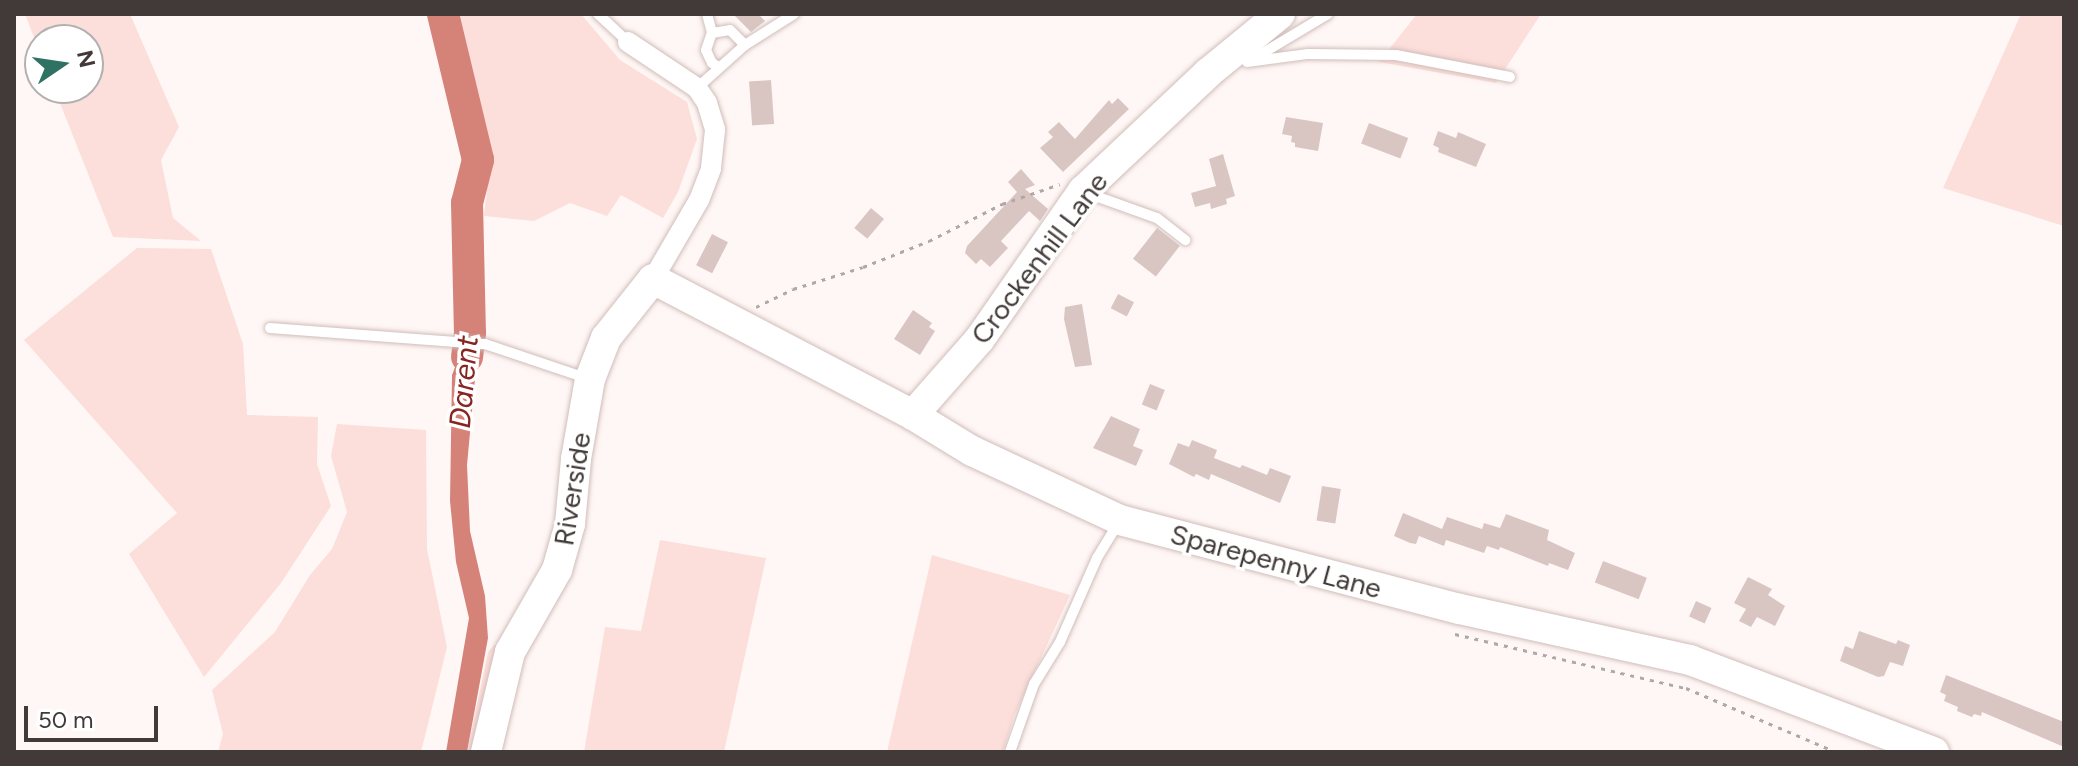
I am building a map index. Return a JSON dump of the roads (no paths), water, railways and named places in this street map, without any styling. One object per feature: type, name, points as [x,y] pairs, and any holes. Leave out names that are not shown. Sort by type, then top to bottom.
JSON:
[{"type":"street","name":"Crockenhill Lane","points":[[913,415],[979,340],[1082,193],[1235,61],[1280,14]]},
{"type":"street","points":[[628,42],[697,88],[707,103],[715,130],[711,169],[699,200],[653,279]]},
{"type":"street","name":"Sparepenny Lane","points":[[653,279],[727,321],[913,415],[972,451],[1120,520],[1460,609],[1690,660],[1934,752]]},
{"type":"street","name":"Riverside","points":[[486,752],[510,652],[557,570],[566,539],[590,379],[606,338],[653,279]]},
{"type":"lane","points":[[598,14],[628,42]]},
{"type":"lane","points":[[707,14],[712,33],[706,50],[712,63],[719,67]]},
{"type":"lane","points":[[697,88],[745,45],[794,14]]},
{"type":"lane","points":[[1235,61],[1328,14]]},
{"type":"lane","points":[[712,33],[730,30],[745,45]]},
{"type":"lane","points":[[1235,61],[1308,54],[1396,55],[1510,77]]},
{"type":"lane","points":[[1082,193],[1157,218],[1185,240]]},
{"type":"lane","points":[[270,328],[485,344],[590,379]]},
{"type":"lane","points":[[1010,752],[1034,684],[1060,642],[1097,558],[1120,520]]},
{"type":"water","points":[[460,315],[476,317],[479,336],[467,465],[470,531],[485,596],[488,638],[467,752],[446,752],[469,618],[456,562],[450,501],[452,375],[462,349]]},
{"type":"waterway","name":"Darent","points":[[443,14],[478,160],[467,203],[470,333],[467,357]]}]
